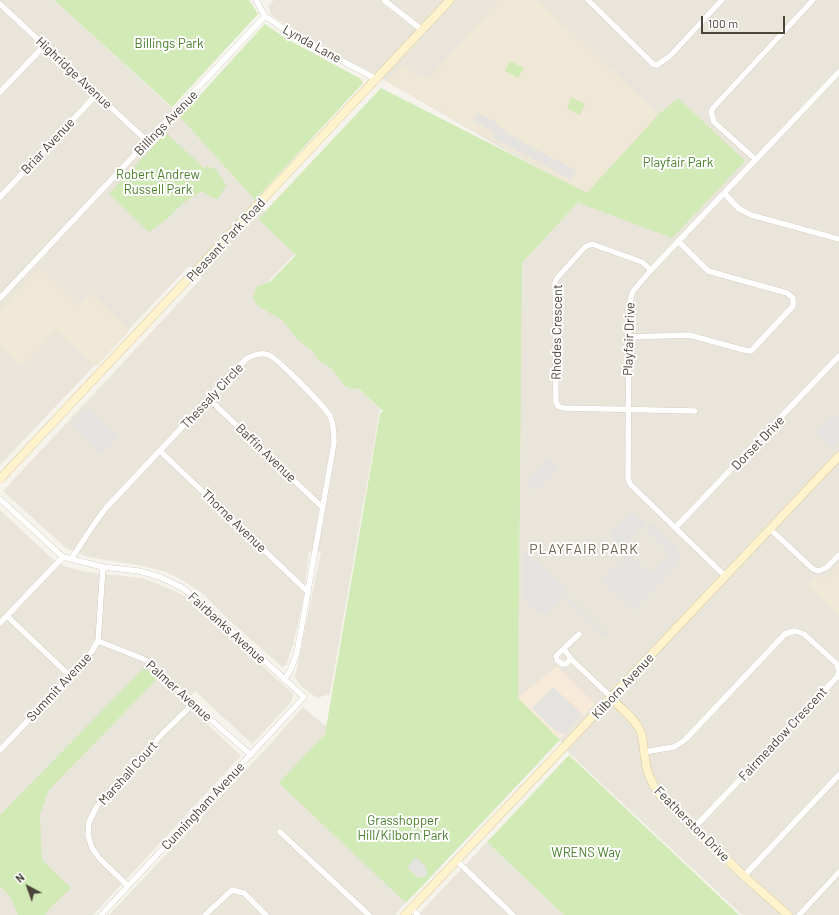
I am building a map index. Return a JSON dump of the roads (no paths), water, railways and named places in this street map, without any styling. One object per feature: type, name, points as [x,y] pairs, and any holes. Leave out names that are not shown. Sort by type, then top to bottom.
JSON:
[{"type":"street","name":"Lynda Lane","points":[[256,0],[266,16],[287,31],[376,79]]},
{"type":"street","points":[[384,0],[422,30]]},
{"type":"street","name":"Pleasant Park Road","points":[[0,479],[450,0]]},
{"type":"street","points":[[588,0],[653,64],[657,65],[670,56],[722,0]]},
{"type":"street","points":[[755,159],[714,122],[711,112],[713,108],[813,0]]},
{"type":"street","name":"Highridge Avenue","points":[[0,4],[148,142]]},
{"type":"street","name":"Billings Avenue","points":[[0,298],[266,16]]},
{"type":"street","points":[[0,92],[44,46]]},
{"type":"street","name":"Playfair Drive","points":[[725,576],[630,484],[628,478],[628,304],[633,291],[651,270],[839,72]]},
{"type":"street","name":"Briar Avenue","points":[[0,197],[97,94]]},
{"type":"street","points":[[724,193],[738,208],[751,216],[839,239]]},
{"type":"street","points":[[628,337],[689,335],[744,350],[751,350],[793,306],[793,298],[787,293],[708,271],[678,241]]},
{"type":"street","name":"Rhodes Crescent","points":[[628,408],[590,410],[563,408],[558,406],[556,402],[555,283],[557,278],[585,247],[592,244],[642,262],[651,270]]},
{"type":"street","name":"Thessaly Circle","points":[[71,559],[84,542],[93,524],[106,508],[246,359],[258,353],[270,355],[322,405],[330,417],[334,430],[334,443],[297,653],[284,680]]},
{"type":"street","name":"Dorset Drive","points":[[675,528],[839,356]]},
{"type":"street","name":"Baffin Avenue","points":[[209,399],[323,508]]},
{"type":"street","points":[[628,408],[695,411]]},
{"type":"street","name":"Thorne Avenue","points":[[160,451],[308,592]]},
{"type":"street","name":"Kilborn Avenue","points":[[405,915],[612,698],[839,456]]},
{"type":"street","name":"Fairbanks Avenue","points":[[0,499],[63,557],[103,567],[139,570],[160,577],[181,587],[220,619],[284,680],[304,696]]},
{"type":"street","points":[[770,529],[818,571],[826,568],[839,555]]},
{"type":"street","points":[[0,623],[63,557]]},
{"type":"street","name":"Summit Avenue","points":[[0,750],[70,676],[92,651],[98,641],[103,567]]},
{"type":"street","points":[[7,616],[70,676]]},
{"type":"street","name":"Fairmeadow Crescent","points":[[644,752],[674,747],[685,740],[785,634],[796,631],[804,634],[837,664],[839,672],[837,677],[694,828]]},
{"type":"street","points":[[571,659],[564,665],[557,660],[558,654],[579,634]]},
{"type":"street","name":"Palmer Avenue","points":[[98,641],[146,660],[192,704],[251,755]]},
{"type":"street","points":[[564,649],[571,659],[612,698]]},
{"type":"street","name":"Cunningham Avenue","points":[[101,915],[251,755],[304,696]]},
{"type":"street","name":"Featherston Drive","points":[[612,698],[631,717],[640,729],[643,739],[647,772],[652,784],[660,795],[744,876],[788,915]]},
{"type":"street","name":"Marshall Court","points":[[128,886],[99,858],[92,848],[88,835],[89,822],[97,806],[164,732],[192,704]]},
{"type":"street","points":[[744,876],[839,775]]},
{"type":"street","points":[[280,832],[369,915]]},
{"type":"street","points":[[457,861],[514,915]]},
{"type":"street","points":[[799,915],[839,872]]},
{"type":"street","points":[[205,915],[232,890],[244,893],[266,915]]},
{"type":"street","points":[[411,908],[418,915]]},
{"type":"district","name":"PLAYFAIR PARK","points":[[584,549]]},
{"type":"park label","name":"Billings Park","points":[[169,44]]},
{"type":"park label","name":"Playfair Park","points":[[678,163]]},
{"type":"park label","name":"Robert Andrew Russell Park","points":[[158,182]]},
{"type":"park label","name":"Grasshopper Hill/Kilborn Park","points":[[403,828]]},
{"type":"park label","name":"WRENS Way","points":[[586,853]]}]
